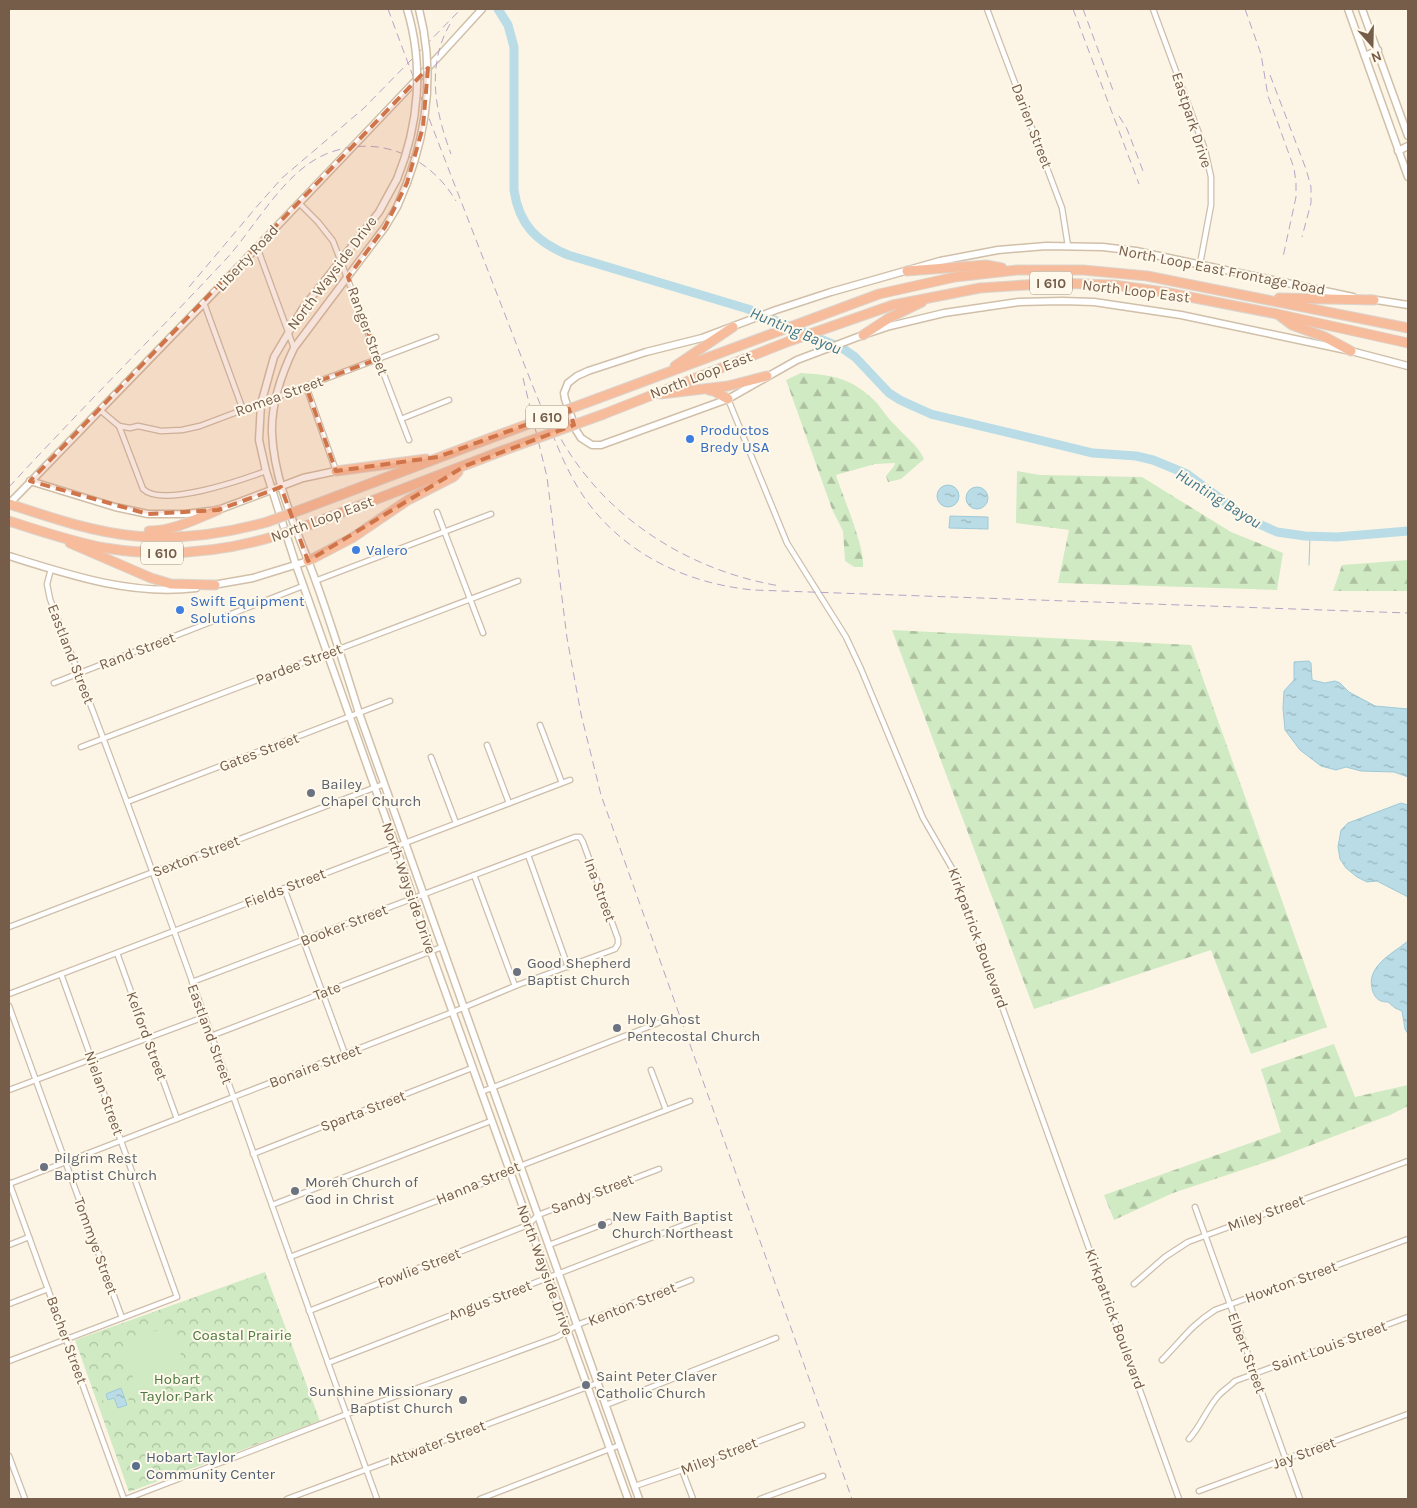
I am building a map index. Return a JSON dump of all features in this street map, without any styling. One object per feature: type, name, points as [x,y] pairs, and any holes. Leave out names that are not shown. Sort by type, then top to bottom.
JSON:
[{"type":"highway","points":[[907,271],[986,265],[1017,270]]},
{"type":"highway","name":"North Loop East","points":[[9,504],[106,531],[134,536],[181,537],[224,532],[267,522],[879,294],[955,277],[1017,270],[1083,270],[1147,276],[1408,328]]},
{"type":"highway","name":"North Loop East","points":[[9,521],[52,535],[104,547],[160,553],[228,548],[272,537],[309,524],[604,414],[827,327],[893,305],[980,288],[1056,283],[1114,286],[1164,292],[1278,314],[1408,343]]},
{"type":"highway","points":[[864,335],[889,318],[939,295]]},
{"type":"highway","points":[[1256,298],[1374,300]]},
{"type":"highway","points":[[1278,314],[1292,325],[1325,337],[1351,351]]},
{"type":"highway","points":[[661,375],[733,327]]},
{"type":"highway","points":[[648,396],[704,390],[744,383],[767,376]]},
{"type":"highway","points":[[704,390],[714,391],[728,399]]},
{"type":"highway","points":[[336,471],[438,457]]},
{"type":"highway","points":[[308,561],[352,538],[408,500],[453,477],[465,466]]},
{"type":"highway","points":[[106,531],[159,531],[184,524],[218,510]]},
{"type":"highway","points":[[52,535],[151,578],[171,584],[215,585]]},
{"type":"main road","name":"North Wayside Drive","points":[[407,9],[416,52],[417,91],[412,134],[406,157],[397,179],[379,212],[303,308],[287,332],[274,357],[261,404],[259,440],[266,472],[303,586],[472,1068],[628,1499]]},
{"type":"main road","name":"North Wayside Drive","points":[[419,9],[426,51],[428,88],[421,136],[407,183],[385,227],[294,348],[275,397],[272,432],[282,487],[359,713],[640,1499]]},
{"type":"main road","name":"Liberty Road","points":[[9,504],[299,204],[482,9]]},
{"type":"main road","points":[[1348,9],[1408,177]]},
{"type":"main road","points":[[1362,9],[1408,136]]},
{"type":"main road","points":[[1365,56],[1378,50]]},
{"type":"main road","points":[[1398,151],[1408,146]]},
{"type":"main road","name":"North Loop East Frontage Road","points":[[1408,305],[1374,300],[1136,251],[1103,247],[1068,246],[1016,248],[940,260],[831,292],[776,310],[702,338],[646,352],[588,371],[570,380],[564,394],[578,434],[584,441],[596,446],[606,444],[728,399],[797,360],[864,335],[903,322],[944,313],[1020,302],[1094,302],[1181,315],[1351,351],[1408,366]]},
{"type":"main road","points":[[30,481],[115,507],[148,514],[185,514],[218,510],[304,478],[336,471]]},
{"type":"main road","points":[[9,556],[111,585],[142,589],[184,589],[215,585],[253,578],[308,561]]},
{"type":"main road","points":[[624,1490],[635,1486]]},
{"type":"street","name":"Darien Street","points":[[987,9],[1062,208],[1068,246]]},
{"type":"street","name":"Eastpark Drive","points":[[1153,9],[1205,150],[1211,177],[1211,205],[1200,264]]},
{"type":"street","name":"Ranger Street","points":[[299,204],[318,222],[333,241],[409,440]]},
{"type":"street","points":[[257,247],[294,348]]},
{"type":"street","points":[[204,303],[243,410]]},
{"type":"street","name":"Romea Street","points":[[119,426],[182,430],[200,426],[436,337]]},
{"type":"street","points":[[306,386],[336,471]]},
{"type":"street","name":"Kirkpatrick Boulevard","points":[[728,399],[787,544],[846,637],[920,811],[953,870],[1179,1499]]},
{"type":"street","points":[[401,419],[449,400]]},
{"type":"street","points":[[100,410],[119,426],[143,488],[150,494],[174,495],[206,490],[266,472]]},
{"type":"street","points":[[437,512],[483,633]]},
{"type":"street","points":[[315,581],[491,514]]},
{"type":"street","name":"Eastland Street","points":[[50,569],[47,584],[50,599],[127,802],[377,1499]]},
{"type":"street","name":"Pardee Street","points":[[81,747],[518,581]]},
{"type":"street","name":"Rand Street","points":[[54,682],[303,586]]},
{"type":"street","name":"Gates Street","points":[[127,802],[390,701]]},
{"type":"street","points":[[540,724],[562,783]]},
{"type":"street","points":[[487,744],[509,803]]},
{"type":"street","points":[[432,757],[456,823]]},
{"type":"street","name":"Fields Street","points":[[9,994],[570,780]]},
{"type":"street","name":"Sexton Street","points":[[9,927],[384,784]]},
{"type":"street","name":"Booker Street","points":[[192,982],[575,837],[580,837]]},
{"type":"street","name":"Ina Street","points":[[580,837],[618,939],[618,944]]},
{"type":"street","points":[[528,855],[568,967]]},
{"type":"street","points":[[474,875],[515,986]]},
{"type":"street","points":[[284,888],[345,1054]]},
{"type":"street","name":"Bonaire Street","points":[[9,1183],[233,1098],[515,986],[615,949],[618,944]]},
{"type":"street","name":"Tate","points":[[212,1036],[442,947]]},
{"type":"street","name":"Kelford Street","points":[[117,953],[177,1119]]},
{"type":"street","name":"Nielan Street","points":[[61,974],[177,1297],[122,1318]]},
{"type":"street","name":"Tommye Street","points":[[9,1006],[122,1318]]},
{"type":"street","points":[[9,1090],[204,1017]]},
{"type":"street","points":[[481,1092],[658,1023]]},
{"type":"street","name":"Sparta Street","points":[[253,1154],[472,1068]]},
{"type":"street","points":[[651,1070],[666,1110]]},
{"type":"street","name":"Hanna Street","points":[[290,1257],[690,1101]]},
{"type":"street","points":[[272,1205],[492,1121]]},
{"type":"street","name":"Miley Street","points":[[1134,1284],[1176,1250],[1204,1236],[1408,1161]]},
{"type":"street","name":"Sandy Street","points":[[528,1225],[538,1215],[659,1169]]},
{"type":"street","name":"Bacher Street","points":[[9,1183],[125,1499]]},
{"type":"street","name":"Elbert Street","points":[[1195,1207],[1300,1499]]},
{"type":"street","name":"Angus Street","points":[[328,1363],[707,1216]]},
{"type":"street","points":[[549,1245],[609,1222]]},
{"type":"street","name":"Fowlie Street","points":[[309,1311],[528,1225]]},
{"type":"street","points":[[9,1245],[29,1237]]},
{"type":"street","name":"Howton Street","points":[[1162,1360],[1187,1331],[1215,1310],[1408,1239]]},
{"type":"street","name":"Kenton Street","points":[[125,1499],[347,1414],[557,1337],[577,1325],[691,1280]]},
{"type":"street","points":[[9,1304],[48,1289]]},
{"type":"street","name":"Saint Louis Street","points":[[1189,1439],[1199,1429],[1220,1394],[1235,1382],[1408,1317]]},
{"type":"street","points":[[9,1361],[122,1318]]},
{"type":"street","points":[[606,1405],[776,1338]]},
{"type":"street","name":"Attwater Street","points":[[287,1499],[598,1383]]},
{"type":"street","name":"Jay Street","points":[[1199,1491],[1408,1414]]},
{"type":"street","name":"Miley Street","points":[[635,1486],[802,1425]]},
{"type":"street","points":[[480,1499],[620,1445]]},
{"type":"street","points":[[9,1456],[25,1499]]},
{"type":"street","points":[[682,1470],[693,1499]]},
{"type":"street","points":[[760,1499],[823,1476]]},
{"type":"highlighted area","points":[[428,68],[423,127],[407,183],[385,227],[348,277],[378,359],[306,386],[336,471],[438,457],[569,409],[574,425],[465,466],[308,561],[281,487],[218,510],[148,514],[30,481]]},
{"type":"green space","points":[[801,373],[842,379],[859,388],[876,402],[890,420],[915,445],[924,459],[901,479],[888,482],[886,476],[895,463],[875,464],[836,475],[861,547],[863,567],[854,567],[845,561],[843,531],[832,509],[786,380]]},
{"type":"green space","points":[[1017,471],[1040,475],[1142,477],[1231,532],[1283,553],[1277,590],[1058,583],[1069,530],[1016,523]]},
{"type":"green space","points":[[1408,560],[1408,591],[1333,591],[1342,565]]},
{"type":"green space","points":[[892,630],[1191,645],[1327,1027],[1251,1054],[1211,950],[1034,1009]]},
{"type":"green space","points":[[1334,1044],[1355,1097],[1408,1085],[1408,1106],[1390,1115],[1272,1160],[1173,1193],[1114,1220],[1104,1195],[1281,1132],[1261,1069]]},
{"type":"green space","name":"Hobart Taylor Park","points":[[265,1272],[320,1421],[129,1492],[75,1340]]},
{"type":"green space","points":[[176,1326],[181,1355],[166,1383],[140,1396],[122,1348],[127,1338]]},
{"type":"green space","points":[[121,1385],[124,1386],[133,1413],[121,1417],[118,1414],[113,1416],[109,1404],[105,1405],[101,1395],[103,1392]]},
{"type":"water","points":[[948,485],[956,488],[959,496],[956,504],[948,507],[940,504],[937,496],[940,488]]},
{"type":"water","points":[[977,487],[985,490],[988,498],[985,506],[977,509],[969,506],[966,498],[969,490]]},
{"type":"water","points":[[950,516],[988,517],[988,529],[949,528]]},
{"type":"water","points":[[1309,661],[1311,663],[1312,680],[1325,683],[1335,681],[1340,683],[1349,692],[1375,706],[1408,709],[1408,777],[1394,772],[1361,771],[1346,767],[1336,770],[1321,766],[1300,750],[1285,730],[1284,691],[1294,680],[1294,662]]},
{"type":"water","points":[[1401,803],[1408,805],[1408,897],[1377,881],[1367,882],[1357,877],[1346,868],[1340,859],[1338,847],[1341,830],[1348,823]]},
{"type":"water","points":[[1408,941],[1408,1034],[1405,1029],[1402,1011],[1388,1002],[1377,999],[1371,983],[1372,975],[1381,962]]},
{"type":"water","points":[[121,1388],[127,1405],[118,1408],[114,1398],[108,1400],[106,1394]]},
{"type":"waterway","name":"Hunting Bayou","points":[[498,9],[508,25],[514,47],[514,190],[516,202],[525,223],[531,231],[557,250],[568,255],[748,309],[842,348],[855,357],[889,393],[931,414],[1093,453],[1136,456],[1153,460],[1187,474],[1248,519],[1277,532],[1305,536],[1337,537],[1408,531]]},
{"type":"waterway","points":[[1309,565],[1310,537]]},
{"type":"railway","points":[[388,9],[525,365],[567,468],[580,492],[597,514],[613,530],[648,557],[668,567],[709,582],[753,590],[1408,613]]},
{"type":"railway","points":[[189,287],[282,178],[363,109],[461,9]]},
{"type":"railway","points":[[1073,9],[1139,184]]},
{"type":"railway","points":[[1083,9],[1114,93]]},
{"type":"railway","points":[[1245,9],[1261,54],[1268,96],[1294,168],[1296,197],[1283,257]]},
{"type":"railway","points":[[450,24],[442,40],[438,56],[436,89],[437,105],[451,154]]},
{"type":"railway","points":[[1270,75],[1311,187],[1311,203],[1302,237]]},
{"type":"railway","points":[[1119,116],[1127,129],[1143,171]]},
{"type":"railway","points":[[9,487],[228,257],[285,185],[311,162],[326,154],[345,148],[364,146],[383,148],[417,161],[445,185],[456,201]]},
{"type":"railway","points":[[523,378],[547,477],[567,638],[581,714],[601,795],[852,1499]]},
{"type":"railway","points":[[555,428],[573,459],[595,487],[620,512],[648,533],[679,552],[711,567],[745,578],[780,586]]},
{"type":"place","name":"Productos Bredy USA","points":[[690,439]]},
{"type":"place","name":"Valero","points":[[356,550]]},
{"type":"place","name":"Swift Equipment Solutions","points":[[180,610]]},
{"type":"place","name":"Bailey Chapel Church","points":[[311,793]]},
{"type":"place","name":"Good Shepherd Baptist Church","points":[[517,972]]},
{"type":"place","name":"Holy Ghost Pentecostal Church","points":[[617,1028]]},
{"type":"place","name":"Pilgrim Rest Baptist Church","points":[[44,1167]]},
{"type":"place","name":"Moreh Church of God in Christ","points":[[295,1191]]},
{"type":"place","name":"New Faith Baptist Church Northeast","points":[[602,1225]]},
{"type":"place","name":"Saint Peter Claver Catholic Church","points":[[586,1385]]},
{"type":"place","name":"Sunshine Missionary Baptist Church","points":[[463,1400]]},
{"type":"place","name":"Hobart Taylor Community Center","points":[[136,1466]]},
{"type":"park label","name":"Coastal Prairie","points":[[242,1335]]}]
